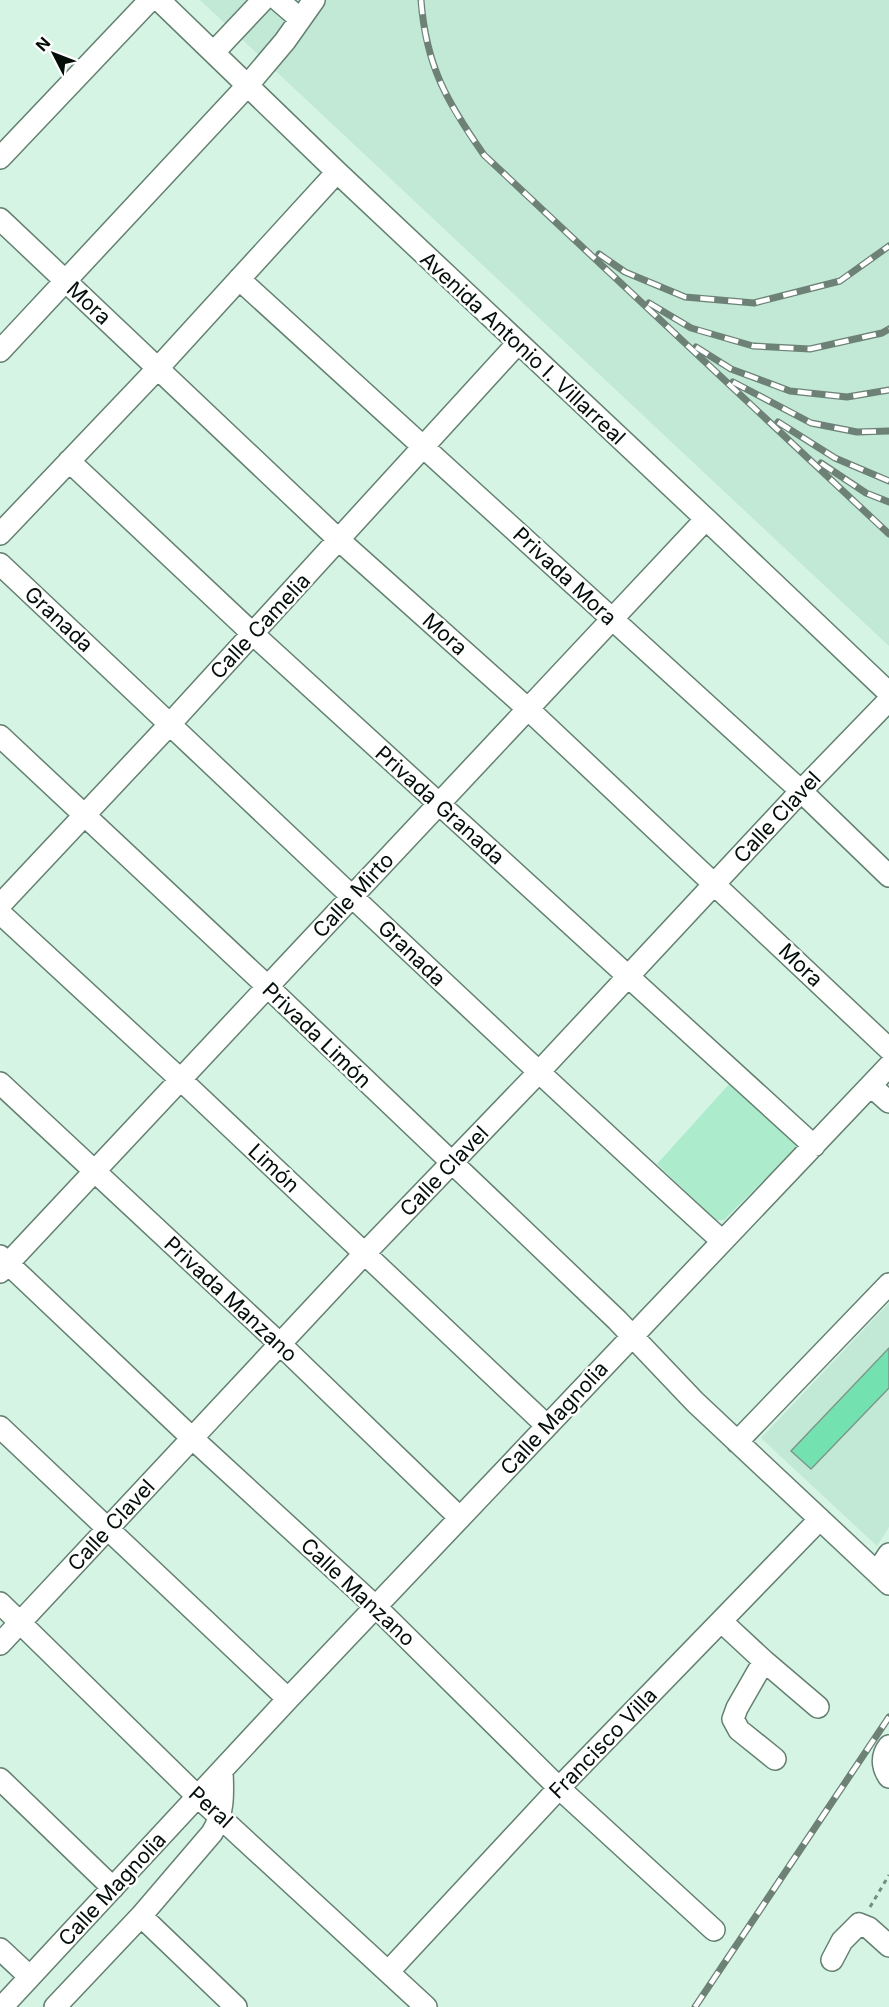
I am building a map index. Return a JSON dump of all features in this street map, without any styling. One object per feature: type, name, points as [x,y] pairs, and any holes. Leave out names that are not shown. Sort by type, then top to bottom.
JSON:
[{"type":"street","points":[[0,158],[150,0]]},
{"type":"street","name":"Avenida Antonio I. Villarreal","points":[[159,0],[337,172],[889,693]]},
{"type":"street","points":[[214,52],[263,0]]},
{"type":"street","points":[[278,0],[300,19]]},
{"type":"street","points":[[0,351],[247,86],[314,0]]},
{"type":"street","points":[[0,534],[159,367],[337,172]]},
{"type":"street","name":"Mora","points":[[0,219],[159,367],[339,540],[528,709],[889,1049]]},
{"type":"street","name":"Privada Mora","points":[[239,279],[801,791],[889,876]]},
{"type":"street","name":"Calle Camelia","points":[[0,905],[253,634],[518,343]]},
{"type":"street","name":"Privada Granada","points":[[69,461],[253,634],[814,1146]]},
{"type":"street","name":"Calle Mirto","points":[[3,1264],[96,1172],[180,1079],[706,519]]},
{"type":"street","name":"Granada","points":[[0,564],[538,1073],[722,1241]]},
{"type":"street","name":"Calle Clavel","points":[[0,1644],[365,1253],[889,700]]},
{"type":"street","name":"Privada Limón","points":[[0,736],[268,987],[632,1336],[737,1442],[883,1578]]},
{"type":"street","name":"Limón","points":[[0,913],[180,1079],[546,1425]]},
{"type":"street","name":"Calle Magnolia","points":[[2,2007],[546,1425],[889,1065]]},
{"type":"street","name":"Privada Manzano","points":[[0,1083],[280,1344],[460,1518]]},
{"type":"street","points":[[871,1086],[889,1102]]},
{"type":"street","name":"Calle Manzano","points":[[3,1264],[376,1607],[559,1788],[714,1930]]},
{"type":"street","points":[[737,1442],[889,1284]]},
{"type":"street","points":[[0,1427],[288,1699]]},
{"type":"street","name":"Francisco Villa","points":[[389,1971],[559,1788],[820,1519]]},
{"type":"street","points":[[883,1578],[889,1554]]},
{"type":"street","name":"Peral","points":[[0,1603],[197,1796],[426,2007]]},
{"type":"street","points":[[722,1622],[818,1707]]},
{"type":"street","points":[[764,1661],[736,1708],[733,1719],[740,1730],[775,1759]]},
{"type":"street","points":[[887,1772],[883,1757],[889,1746]]},
{"type":"street","name":"Calle Magnolia","points":[[55,2007],[141,1916],[218,1825],[223,1797],[222,1772]]},
{"type":"street","points":[[0,1779],[113,1888]]},
{"type":"street","points":[[141,1916],[236,2007]]},
{"type":"street","points":[[832,1960],[847,1934],[859,1924],[869,1928],[889,1946]]},
{"type":"street","points":[[0,1949],[30,1977]]},
{"type":"path","points":[[859,1924],[889,1875]]},
{"type":"shaded area","points":[[200,0],[889,0],[889,646]]},
{"type":"shaded area","points":[[732,1081],[795,1140],[797,1147],[724,1220],[716,1220],[657,1164]]},
{"type":"shaded area","points":[[889,1303],[889,1527],[877,1546],[761,1438]]},
{"type":"building","points":[[889,1348],[889,1388],[811,1469],[791,1451]]},
{"type":"railway","points":[[421,0],[428,45],[440,82],[459,118],[484,155],[889,534]]},
{"type":"railway","points":[[599,254],[625,272],[685,297],[754,303],[840,281],[889,246]]},
{"type":"railway","points":[[649,303],[691,328],[753,346],[810,349],[882,333],[889,329]]},
{"type":"railway","points":[[696,347],[731,369],[790,391],[847,397],[889,390]]},
{"type":"railway","points":[[733,382],[811,423],[857,432],[889,431]]},
{"type":"railway","points":[[778,422],[835,458],[889,481]]},
{"type":"railway","points":[[821,463],[866,493],[889,502]]},
{"type":"railway","points":[[695,2007],[889,1717]]}]
